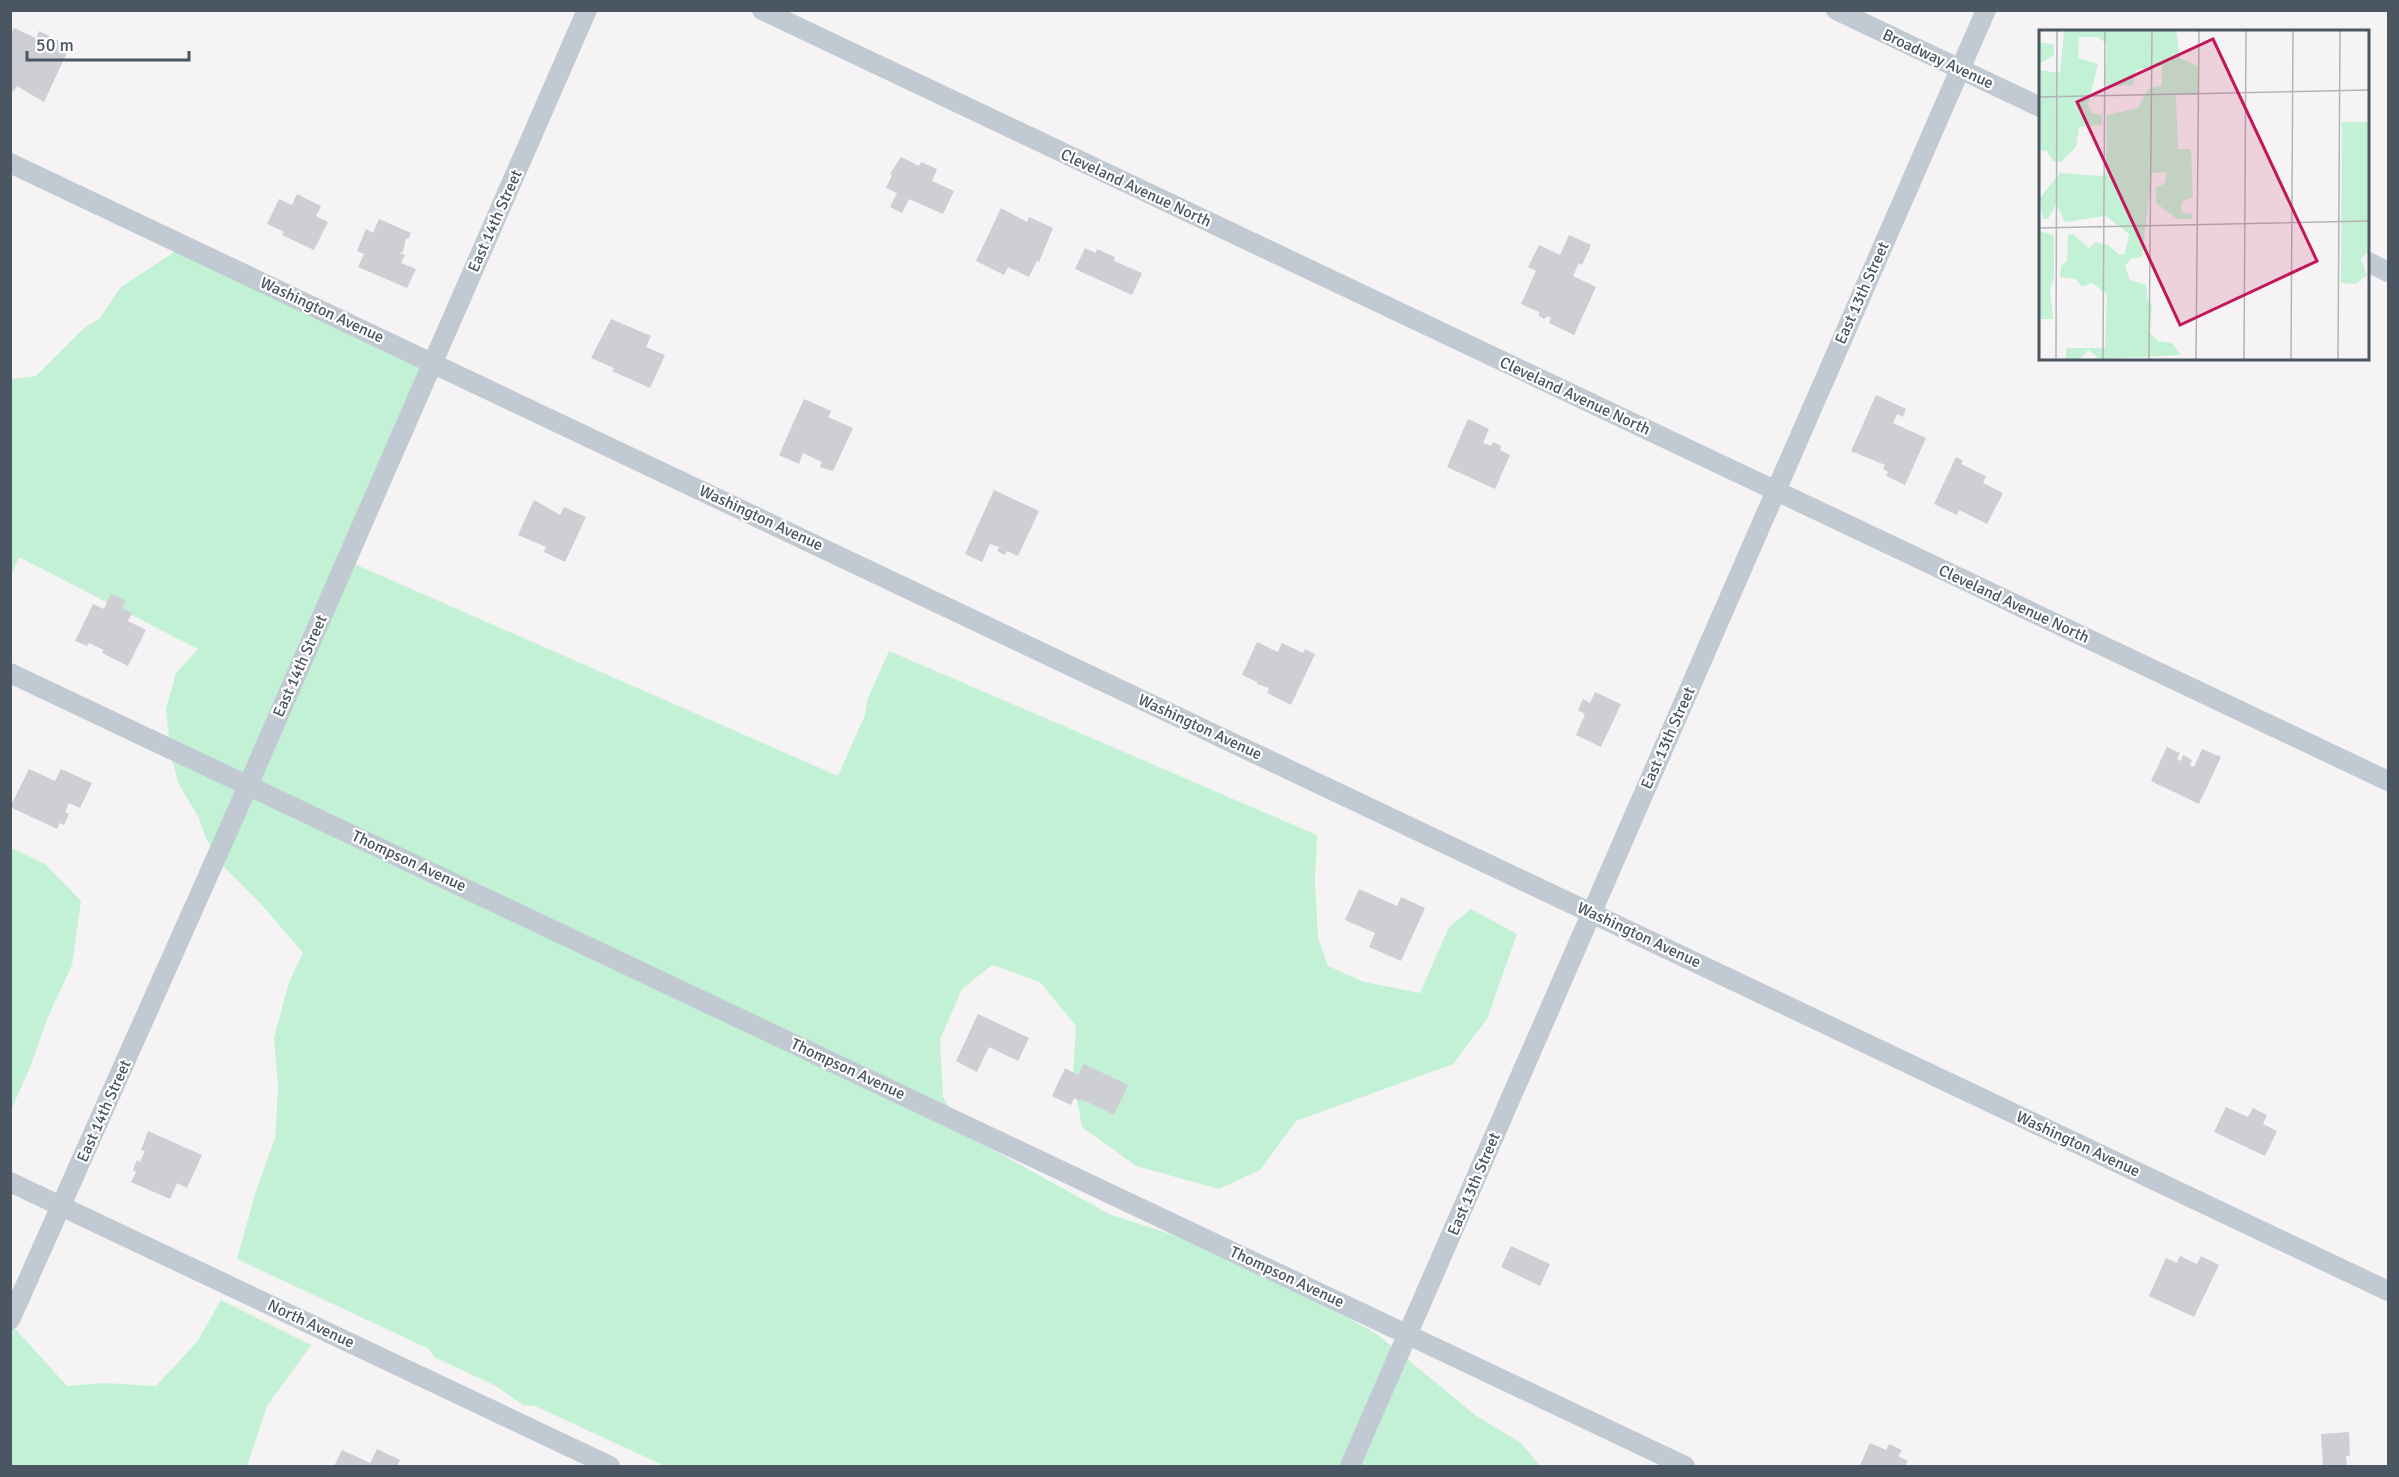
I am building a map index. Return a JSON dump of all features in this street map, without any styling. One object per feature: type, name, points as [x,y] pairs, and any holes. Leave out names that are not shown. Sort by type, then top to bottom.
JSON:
[{"type":"street","name":"East 14th Street","points":[[10,1320],[248,785],[587,10]]},
{"type":"street","name":"Cleveland Avenue North","points":[[762,10],[2388,781]]},
{"type":"street","name":"Broadway Avenue","points":[[1836,10],[2039,107]]},
{"type":"street","name":"East 13th Street","points":[[1350,1467],[1986,10]]},
{"type":"street","name":"Washington Avenue","points":[[10,163],[2388,1291]]},
{"type":"street","points":[[2369,263],[2388,272]]},
{"type":"street","name":"Thompson Avenue","points":[[10,673],[1685,1467]]},
{"type":"street","name":"North Avenue","points":[[10,1182],[610,1467]]},
{"type":"green space","points":[[179,249],[440,371],[343,559],[838,776],[865,715],[868,698],[889,651],[1317,835],[1315,881],[1318,938],[1328,966],[1364,982],[1420,993],[1449,927],[1471,909],[1517,934],[1487,1019],[1453,1064],[1296,1121],[1260,1170],[1219,1189],[1136,1166],[1082,1127],[1073,1076],[1076,1026],[1040,982],[992,965],[962,989],[940,1039],[943,1097],[963,1133],[1109,1214],[1210,1247],[1305,1294],[1377,1334],[1475,1415],[1522,1444],[1540,1466],[665,1466],[535,1406],[523,1405],[496,1386],[434,1357],[429,1349],[237,1259],[256,1191],[275,1138],[278,1087],[274,1038],[289,982],[303,953],[261,904],[220,863],[206,838],[198,816],[179,785],[171,756],[166,709],[176,673],[198,649],[19,557],[11,576],[11,379],[36,376],[83,329],[100,318],[121,287]]},
{"type":"green space","points":[[11,848],[45,864],[81,901],[72,965],[48,1017],[11,1110]]},
{"type":"green space","points":[[221,1300],[311,1345],[267,1406],[247,1466],[11,1466],[10,1323],[67,1386],[104,1383],[156,1386],[197,1342]]},
{"type":"building","points":[[14,28],[36,38],[39,31],[70,46],[44,102],[17,86],[14,91],[10,89],[10,36]]},
{"type":"building","points":[[901,157],[919,166],[921,162],[937,169],[932,181],[954,191],[943,214],[909,199],[902,213],[890,207],[897,193],[886,188],[892,175],[890,174]]},
{"type":"building","points":[[297,194],[321,206],[316,216],[328,222],[314,250],[282,235],[284,232],[267,224],[279,199],[292,205]]},
{"type":"building","points":[[1001,208],[1027,222],[1029,217],[1053,228],[1039,262],[1037,261],[1029,277],[1008,267],[1004,275],[976,261]]},
{"type":"building","points":[[379,219],[411,233],[408,239],[406,238],[403,252],[399,253],[405,255],[401,263],[416,269],[407,288],[358,267],[364,254],[357,251],[366,229],[373,233]]},
{"type":"building","points":[[1569,235],[1591,245],[1582,265],[1579,263],[1573,276],[1596,287],[1574,335],[1549,323],[1551,318],[1548,316],[1544,319],[1539,316],[1539,312],[1521,304],[1536,271],[1528,267],[1539,245],[1560,255]]},
{"type":"building","points":[[1085,248],[1096,253],[1097,249],[1115,257],[1114,261],[1142,273],[1132,295],[1075,269]]},
{"type":"building","points":[[611,319],[651,336],[646,347],[665,355],[650,388],[612,371],[614,368],[591,358]]},
{"type":"building","points":[[1876,395],[1906,409],[1903,417],[1897,414],[1893,423],[1926,438],[1905,485],[1886,476],[1888,472],[1883,469],[1885,465],[1851,451]]},
{"type":"building","points":[[804,399],[831,411],[828,417],[853,428],[833,471],[820,467],[822,462],[803,453],[799,464],[779,455]]},
{"type":"building","points":[[1468,419],[1489,429],[1483,443],[1491,446],[1493,442],[1501,446],[1500,450],[1510,455],[1495,489],[1447,467]]},
{"type":"building","points":[[1956,457],[1963,461],[1961,464],[1986,476],[1983,483],[2003,493],[1987,524],[1959,510],[1957,515],[1934,504]]},
{"type":"building","points":[[994,490],[1039,511],[1018,556],[1007,551],[1005,555],[997,551],[999,547],[990,544],[982,562],[965,554]]},
{"type":"building","points":[[534,500],[560,515],[564,507],[586,517],[565,562],[544,552],[546,547],[518,535]]},
{"type":"building","points":[[111,594],[126,601],[122,608],[132,613],[128,621],[146,630],[128,666],[102,653],[104,650],[89,643],[87,646],[75,641],[93,604],[104,609]]},
{"type":"building","points":[[1257,642],[1278,652],[1282,643],[1303,653],[1305,649],[1315,654],[1291,705],[1267,693],[1269,688],[1242,675]]},
{"type":"building","points":[[1595,692],[1621,704],[1601,747],[1576,735],[1585,714],[1578,710],[1583,699],[1590,703]]},
{"type":"building","points":[[2167,747],[2180,753],[2177,759],[2181,761],[2183,755],[2192,760],[2190,765],[2194,767],[2202,749],[2221,757],[2199,804],[2151,781]]},
{"type":"building","points":[[29,769],[55,781],[61,769],[92,783],[80,808],[69,803],[65,812],[69,814],[64,825],[60,823],[57,829],[10,807]]},
{"type":"building","points":[[1359,889],[1397,906],[1401,897],[1425,908],[1401,961],[1369,947],[1375,933],[1345,920]]},
{"type":"building","points":[[978,1014],[1029,1038],[1018,1061],[989,1047],[977,1072],[956,1061]]},
{"type":"building","points":[[1084,1064],[1128,1085],[1114,1115],[1081,1099],[1080,1101],[1074,1098],[1071,1105],[1052,1096],[1065,1068],[1078,1075]]},
{"type":"building","points":[[2226,1107],[2248,1117],[2253,1108],[2267,1115],[2263,1124],[2277,1131],[2265,1156],[2214,1132]]},
{"type":"building","points":[[148,1131],[202,1155],[187,1188],[177,1183],[170,1199],[131,1182],[136,1172],[133,1170],[137,1160],[140,1162],[145,1151],[141,1150]]},
{"type":"building","points":[[1511,1246],[1550,1264],[1540,1286],[1501,1267]]},
{"type":"building","points":[[2180,1256],[2197,1264],[2201,1256],[2219,1265],[2194,1317],[2149,1296],[2166,1258],[2177,1263]]},
{"type":"building","points":[[2349,1432],[2350,1456],[2346,1456],[2347,1466],[2323,1466],[2321,1434]]},
{"type":"building","points":[[1870,1443],[1886,1450],[1889,1444],[1902,1450],[1898,1456],[1908,1461],[1905,1466],[1860,1465]]},
{"type":"building","points":[[377,1449],[400,1460],[397,1466],[334,1466],[342,1450],[370,1463]]}]
